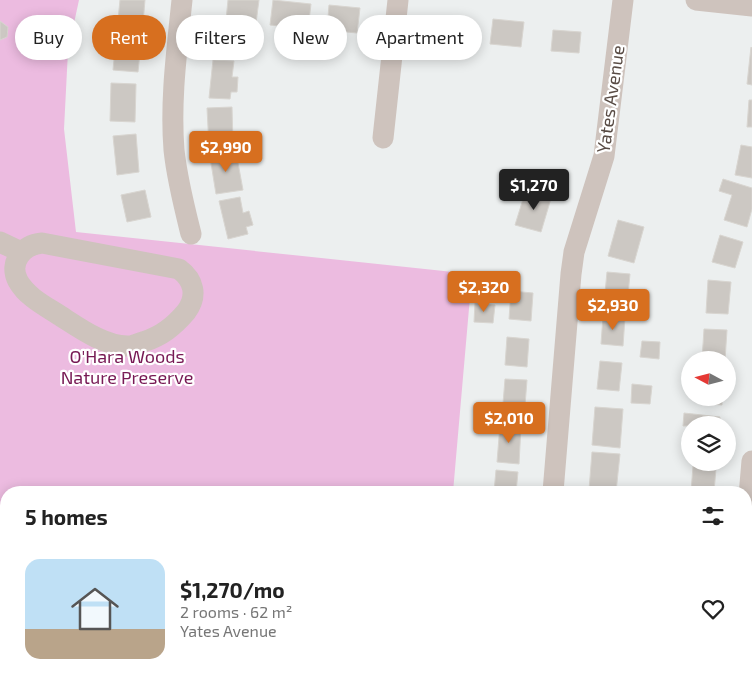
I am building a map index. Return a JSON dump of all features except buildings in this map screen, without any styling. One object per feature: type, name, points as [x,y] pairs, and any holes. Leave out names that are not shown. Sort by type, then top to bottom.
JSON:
[{"type":"street","points":[[182,0],[173,98],[174,150],[180,188],[191,234]]},
{"type":"street","points":[[383,138],[398,0]]},
{"type":"street","name":"Yates Avenue","points":[[553,486],[574,252],[604,156],[623,0]]},
{"type":"street","points":[[696,0],[752,6]]},
{"type":"street","points":[[0,242],[21,252]]},
{"type":"street","points":[[42,243],[179,269],[191,281],[194,290],[193,299],[190,306],[175,325],[155,338],[129,346],[108,342],[86,332],[34,299],[23,288],[16,274],[15,267],[21,252],[34,244],[42,243]]},
{"type":"street","points":[[750,486],[752,461]]},
{"type":"green space","name":"O'Hara Woods Nature Preserve","points":[[0,0],[79,0],[76,15],[15,15],[15,60],[68,60],[64,129],[76,232],[472,274],[454,486],[0,486]]}]
